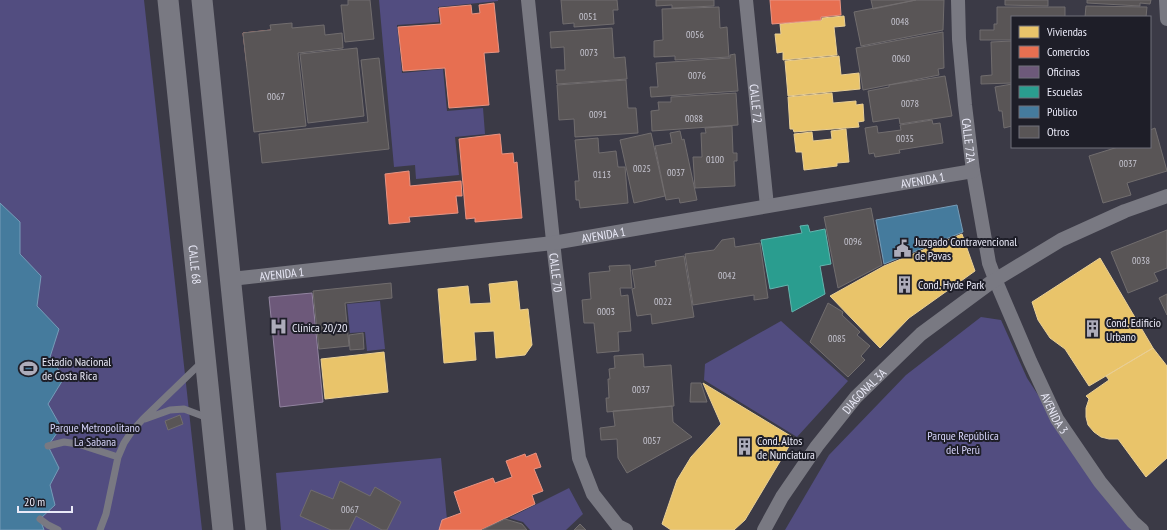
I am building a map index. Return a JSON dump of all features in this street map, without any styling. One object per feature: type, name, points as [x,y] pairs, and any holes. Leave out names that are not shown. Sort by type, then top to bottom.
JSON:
[{"type":"main road","name":"CALLE 68","points":[[168,0],[223,530]]},
{"type":"main road","points":[[202,0],[256,530]]},
{"type":"street","name":"CALLE 70","points":[[528,0],[553,243],[579,458],[593,494],[618,526],[626,530]]},
{"type":"street","name":"CALLE 72","points":[[746,0],[767,206]]},
{"type":"street","name":"CALLE 72A","points":[[958,0],[959,39],[973,171],[989,263],[995,279]]},
{"type":"street","points":[[1166,0],[1167,19]]},
{"type":"street","name":"AVENIDA 1","points":[[230,279],[553,243],[973,171]]},
{"type":"street","points":[[995,279],[1061,240],[1125,211],[1167,196]]},
{"type":"street","name":"DIAGONAL 3A","points":[[764,530],[782,497],[812,453],[856,397],[921,334],[995,279]]},
{"type":"street","name":"AVENIDA 3","points":[[995,279],[1030,361],[1057,419],[1100,482],[1133,522],[1142,530]]},
{"type":"lane","points":[[100,530],[106,514],[118,456],[128,437],[143,419],[205,360]]},
{"type":"lane","points":[[143,419],[170,410],[184,409],[211,419]]},
{"type":"lane","points":[[48,446],[64,442],[78,444],[118,456]]},
{"type":"lane","points":[[40,519],[58,530]]},
{"type":"green space","name":"Parque Metropolitano La Sabana","points":[[0,0],[144,0],[202,530],[0,530]]},
{"type":"green space","points":[[379,0],[498,0],[438,7],[439,22],[397,25],[402,73],[443,69],[447,111],[483,108],[485,134],[455,137],[459,175],[416,179],[415,165],[394,167]]},
{"type":"green space","points":[[380,301],[385,349],[367,351],[365,332],[350,333],[347,304]]},
{"type":"green space","name":"Parque República del Perú","points":[[981,317],[1001,320],[1027,378],[1098,487],[1137,530],[785,530],[829,455],[906,375]]},
{"type":"green space","points":[[781,321],[848,381],[797,437],[704,380],[705,364]]},
{"type":"green space","points":[[441,458],[448,530],[281,530],[276,473]]},
{"type":"green space","points":[[569,488],[583,514],[566,530],[530,530],[523,522],[509,518]]},
{"type":"building: Viviendas","points":[[844,16],[845,26],[834,27],[837,55],[783,60],[783,52],[777,53],[775,34],[781,34],[780,24],[822,20],[822,18]]},
{"type":"building: Viviendas","points":[[839,56],[841,75],[859,73],[860,89],[788,96],[785,61]]},
{"type":"building: Viviendas","points":[[832,93],[833,103],[856,101],[856,105],[863,104],[864,121],[858,122],[859,127],[794,132],[793,129],[790,129],[788,97]]},
{"type":"building: Viviendas","points":[[846,129],[849,162],[837,163],[837,166],[804,170],[802,152],[796,152],[794,134],[812,132],[813,141],[832,139],[831,131]]},
{"type":"building: Viviendas","name":"Cond. Hyde Park","points":[[962,234],[975,271],[909,318],[880,348],[830,296],[884,266]]},
{"type":"building: Viviendas","name":"Cond. Edificio Urbano","points":[[1100,258],[1153,348],[1089,386],[1065,349],[1050,338],[1038,320],[1032,302]]},
{"type":"building: Viviendas","points":[[517,281],[520,310],[528,309],[532,345],[525,355],[496,358],[494,331],[474,332],[476,360],[444,363],[438,289],[468,286],[470,304],[491,303],[489,284]]},
{"type":"building: Viviendas","points":[[1153,348],[1167,366],[1167,458],[1146,477],[1118,439],[1101,437],[1088,425],[1086,408],[1089,399],[1086,396],[1109,380],[1106,376]]},
{"type":"building: Viviendas","points":[[384,352],[388,392],[325,399],[321,359]]},
{"type":"building: Viviendas","name":"Cond. Altos de Nunciatura","points":[[703,383],[794,438],[745,520],[734,530],[671,530],[662,524],[677,480],[691,457],[721,424]]},
{"type":"building: Comercios","points":[[770,0],[840,0],[841,15],[821,17],[821,20],[772,24]]},
{"type":"building: Comercios","points":[[494,3],[499,52],[484,53],[489,105],[449,108],[445,68],[403,71],[398,27],[441,24],[439,8],[471,5],[472,14],[480,13],[479,5]]},
{"type":"building: Comercios","points":[[271,30],[274,63],[247,66],[243,33]]},
{"type":"building: Comercios","points":[[500,134],[502,154],[513,153],[514,163],[517,162],[522,218],[475,222],[475,218],[466,219],[459,139]]},
{"type":"building: Comercios","points":[[409,171],[410,186],[461,181],[462,196],[456,196],[458,213],[409,217],[410,222],[389,224],[385,174]]},
{"type":"building: Comercios","points":[[536,453],[541,467],[534,469],[543,491],[532,495],[535,504],[481,530],[439,530],[442,520],[461,513],[454,492],[493,478],[495,483],[512,477],[506,461],[525,454],[526,457]]},
{"type":"building: Oficinas","points":[[312,293],[323,402],[280,407],[269,297]]},
{"type":"building: Escuelas","points":[[808,225],[810,232],[825,229],[831,264],[820,266],[825,294],[792,312],[788,285],[770,289],[761,240],[802,233],[800,226]]},
{"type":"building: Público","name":"Estadio Nacional de Costa Rica","points":[[0,203],[20,222],[20,254],[41,276],[37,306],[59,329],[50,357],[64,378],[48,404],[61,427],[48,446],[59,468],[50,485],[55,505],[40,519],[44,530],[0,530]]},
{"type":"building: Público","name":"Juzgado Contravencional de Pavas","points":[[957,205],[963,232],[884,264],[876,220]]},
{"type":"building: Otros","points":[[348,0],[370,0],[374,39],[345,42],[341,5],[348,5]]},
{"type":"building: Otros","points":[[561,0],[617,0],[618,10],[613,10],[614,24],[574,27],[574,23],[563,24]]},
{"type":"building: Otros","points":[[656,0],[714,0],[714,6],[672,8],[672,5],[656,6]]},
{"type":"building: Otros","points":[[871,0],[916,0],[873,9]]},
{"type":"building: Otros","points":[[916,0],[944,0],[943,30],[861,46],[854,12]]},
{"type":"building: Otros","points":[[1005,0],[1048,0],[1048,6],[1005,5]]},
{"type":"building: Otros","points":[[1087,0],[1151,0],[1150,4],[1140,3],[1140,6],[1087,3]]},
{"type":"building: Otros","points":[[1086,6],[1147,7],[1146,16],[1085,16]]},
{"type":"building: Otros","points":[[719,7],[720,28],[727,27],[729,57],[675,60],[675,56],[654,57],[654,41],[663,40],[662,9]]},
{"type":"building: Otros","points":[[997,7],[1065,7],[1065,16],[1011,16],[1011,40],[980,40],[980,30],[994,30],[994,24],[997,24]]},
{"type":"building: Otros","points":[[292,23],[292,28],[324,25],[325,35],[342,33],[343,48],[298,53],[306,126],[254,132],[243,33],[271,30],[270,25]]},
{"type":"building: Otros","points":[[612,28],[614,58],[625,57],[627,79],[557,84],[556,70],[565,70],[564,47],[551,48],[550,32]]},
{"type":"building: Otros","points":[[943,32],[944,68],[938,69],[939,75],[863,90],[856,48]]},
{"type":"building: Otros","points":[[1011,41],[1011,83],[981,84],[981,76],[992,75],[991,42]]},
{"type":"building: Otros","points":[[357,48],[364,116],[308,123],[300,54]]},
{"type":"building: Otros","points":[[735,54],[738,91],[651,97],[650,87],[658,87],[656,63],[730,58],[730,55]]},
{"type":"building: Otros","points":[[379,58],[389,149],[262,163],[259,134],[368,122],[361,60]]},
{"type":"building: Otros","points":[[945,76],[952,116],[900,124],[899,118],[873,122],[868,91],[889,87],[889,85]]},
{"type":"building: Otros","points":[[626,80],[628,108],[636,108],[638,133],[575,137],[574,119],[559,120],[557,85]]},
{"type":"building: Otros","points":[[1011,84],[1011,126],[1004,128],[1002,111],[999,111],[995,87]]},
{"type":"building: Otros","points":[[736,93],[738,125],[652,131],[651,111],[659,110],[658,102],[671,102],[671,97]]},
{"type":"building: Otros","points":[[932,120],[933,124],[940,123],[943,143],[899,150],[900,153],[875,157],[874,153],[869,154],[865,128],[877,126],[878,133],[901,130],[900,125]]},
{"type":"building: Otros","points":[[732,126],[733,153],[737,153],[737,161],[734,161],[735,186],[695,188],[693,157],[702,157],[701,133],[706,133],[705,128]]},
{"type":"building: Otros","points":[[1155,128],[1167,171],[1127,183],[1131,195],[1103,203],[1089,156],[1115,148],[1151,148],[1151,130]]},
{"type":"building: Otros","points":[[680,131],[682,140],[684,139],[697,200],[680,203],[679,198],[666,200],[655,146],[672,143],[670,133]]},
{"type":"building: Otros","points":[[651,133],[665,196],[634,203],[620,140]]},
{"type":"building: Otros","points":[[598,138],[599,153],[616,151],[618,167],[625,167],[628,203],[580,208],[579,200],[576,200],[575,181],[579,181],[575,140]]},
{"type":"building: Otros","points":[[871,208],[882,265],[838,288],[824,217]]},
{"type":"building: Otros","points":[[1167,230],[1167,268],[1154,273],[1158,281],[1128,293],[1111,252]]},
{"type":"building: Otros","points":[[734,238],[735,247],[760,243],[768,298],[754,300],[754,295],[693,305],[685,254],[714,250],[722,240]]},
{"type":"building: Otros","points":[[684,256],[694,317],[652,324],[651,314],[637,316],[632,289],[635,288],[632,270],[656,266],[655,261]]},
{"type":"building: Otros","points":[[630,265],[632,288],[620,288],[621,296],[628,295],[631,331],[618,332],[619,351],[597,353],[594,323],[584,323],[582,300],[591,299],[589,273],[610,271],[609,266]]},
{"type":"building: Otros","points":[[391,283],[392,298],[345,303],[349,346],[319,349],[313,291]]},
{"type":"building: Otros","points":[[1167,294],[1167,315],[1159,298]]},
{"type":"building: Otros","points":[[828,303],[843,312],[842,315],[860,332],[857,335],[870,346],[861,356],[865,360],[848,377],[810,342]]},
{"type":"building: Otros","points":[[363,333],[364,349],[350,350],[349,335]]},
{"type":"building: Otros","points":[[643,354],[644,367],[671,365],[674,406],[607,412],[606,398],[609,398],[609,369],[615,368],[614,356]]},
{"type":"building: Otros","points":[[691,383],[701,383],[707,402],[690,402]]},
{"type":"building: Otros","points":[[672,406],[673,422],[692,437],[627,473],[618,458],[617,439],[601,440],[600,428],[615,426],[613,411]]},
{"type":"building: Otros","points":[[180,415],[183,424],[168,430],[165,421]]},
{"type":"building: Otros","points":[[340,481],[370,496],[375,487],[401,502],[387,530],[382,530],[356,516],[349,530],[331,530],[300,516],[311,490],[333,499]]},
{"type":"building: Otros","points":[[505,519],[522,524],[527,530],[482,530]]},
{"type":"building: Otros","points":[[580,524],[586,530],[574,530]]},
{"type":"place","name":"Juzgado Contravencional de Pavas","points":[[902,248]]},
{"type":"place","name":"Cond. Hyde Park","points":[[905,284]]},
{"type":"place","name":"Clínica 20/20","points":[[279,327]]},
{"type":"place","name":"Cond. Edificio Urbano","points":[[1093,329]]},
{"type":"place","name":"Estadio Nacional de Costa Rica","points":[[29,368]]},
{"type":"place","name":"Cond. Altos de Nunciatura","points":[[744,447]]}]
